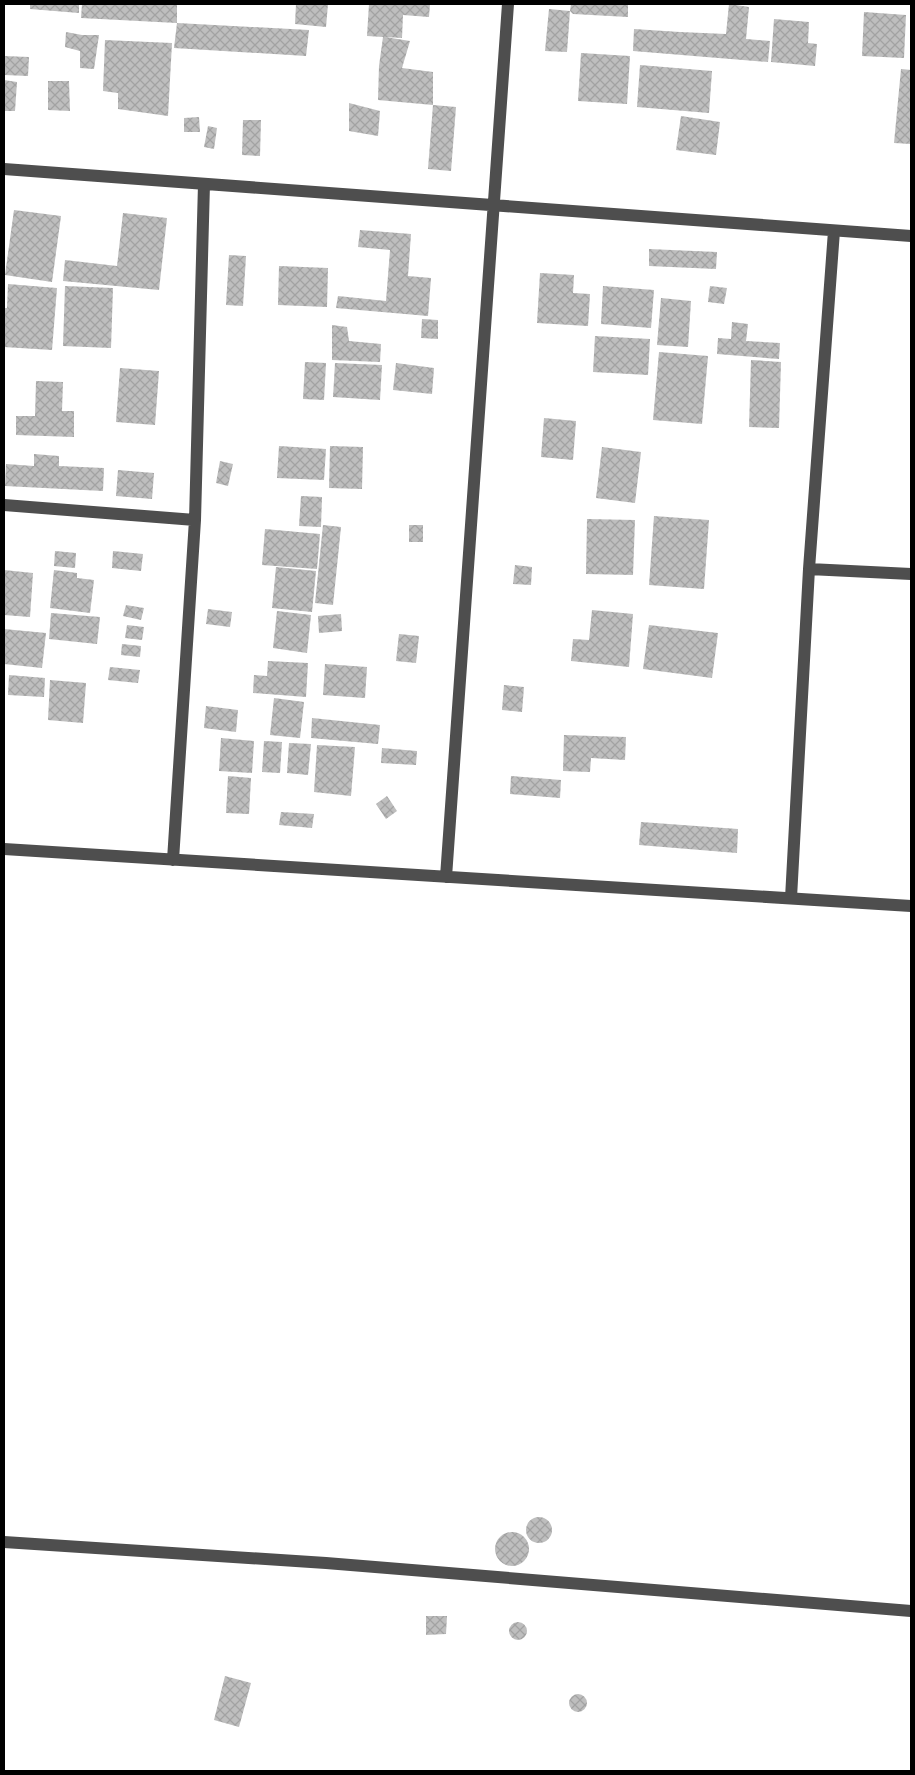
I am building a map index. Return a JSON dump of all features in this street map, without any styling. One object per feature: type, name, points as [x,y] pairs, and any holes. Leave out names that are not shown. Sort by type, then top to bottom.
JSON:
[{"type":"street","points":[[446,877],[508,4]]},
{"type":"street","points":[[4,169],[911,236]]},
{"type":"street","points":[[173,860],[195,520],[204,184]]},
{"type":"street","points":[[791,898],[809,569],[834,231]]},
{"type":"street","points":[[4,505],[195,520]]},
{"type":"street","points":[[809,569],[911,574]]},
{"type":"street","points":[[4,849],[911,906]]},
{"type":"street","points":[[4,1542],[326,1563],[911,1611]]},
{"type":"building","points":[[30,4],[79,4],[79,13],[30,9]]},
{"type":"building","points":[[82,4],[177,5],[177,23],[81,18]]},
{"type":"building","points":[[296,4],[328,4],[326,27],[295,24]]},
{"type":"building","points":[[369,4],[430,4],[429,17],[403,15],[402,38],[385,37],[410,41],[402,68],[433,72],[433,105],[378,100],[379,66],[383,37],[367,36]]},
{"type":"building","points":[[571,4],[628,4],[628,17],[573,14],[570,11]]},
{"type":"building","points":[[729,4],[749,7],[746,39],[770,41],[768,62],[633,51],[634,29],[726,34]]},
{"type":"building","points":[[549,9],[570,11],[567,52],[545,51]]},
{"type":"building","points":[[864,12],[906,15],[904,58],[862,56]]},
{"type":"building","points":[[774,19],[809,22],[808,43],[817,44],[815,66],[771,62]]},
{"type":"building","points":[[177,23],[309,30],[306,56],[174,48]]},
{"type":"building","points":[[66,32],[82,35],[99,35],[94,69],[80,68],[80,51],[65,47]]},
{"type":"building","points":[[105,40],[172,43],[168,116],[118,109],[118,93],[103,91]]},
{"type":"building","points":[[581,53],[630,56],[627,104],[578,101]]},
{"type":"building","points":[[4,56],[29,57],[28,76],[4,75]]},
{"type":"building","points":[[640,65],[712,71],[709,113],[637,107]]},
{"type":"building","points":[[901,69],[911,70],[911,144],[894,143]]},
{"type":"building","points":[[4,80],[17,82],[15,111],[4,111]]},
{"type":"building","points":[[48,81],[69,81],[70,111],[48,110]]},
{"type":"building","points":[[349,103],[380,111],[378,136],[349,131]]},
{"type":"building","points":[[433,105],[456,107],[451,171],[428,169]]},
{"type":"building","points":[[681,116],[720,122],[716,155],[676,150]]},
{"type":"building","points":[[199,117],[200,132],[184,132],[184,118]]},
{"type":"building","points":[[243,120],[261,120],[260,156],[242,155]]},
{"type":"building","points":[[208,126],[217,128],[214,149],[204,147]]},
{"type":"building","points":[[14,210],[61,216],[52,282],[5,275]]},
{"type":"building","points":[[123,213],[167,218],[159,290],[63,281],[65,260],[117,266]]},
{"type":"building","points":[[360,230],[411,234],[408,276],[431,278],[428,316],[336,308],[338,296],[386,301],[390,250],[358,247]]},
{"type":"building","points":[[649,249],[717,252],[716,269],[649,266]]},
{"type":"building","points":[[229,255],[246,256],[243,306],[226,305]]},
{"type":"building","points":[[279,266],[328,268],[327,307],[278,305]]},
{"type":"building","points":[[540,273],[574,275],[573,293],[590,294],[588,326],[537,323]]},
{"type":"building","points":[[8,284],[57,288],[52,350],[4,347],[4,308],[7,308]]},
{"type":"building","points":[[65,286],[113,288],[111,348],[63,346]]},
{"type":"building","points":[[603,286],[654,290],[651,328],[601,324]]},
{"type":"building","points":[[710,286],[727,288],[724,304],[708,302]]},
{"type":"building","points":[[661,298],[691,301],[688,347],[657,345]]},
{"type":"building","points":[[422,319],[438,320],[438,339],[421,338]]},
{"type":"building","points":[[732,322],[748,324],[746,341],[780,343],[779,359],[717,354],[718,338],[731,339]]},
{"type":"building","points":[[332,325],[347,327],[349,341],[381,344],[380,362],[332,360]]},
{"type":"building","points":[[595,336],[650,339],[648,375],[593,372]]},
{"type":"building","points":[[659,352],[708,356],[702,424],[653,420]]},
{"type":"building","points":[[751,360],[781,362],[779,428],[749,427]]},
{"type":"building","points":[[305,362],[326,363],[324,400],[303,399]]},
{"type":"building","points":[[335,363],[382,365],[380,400],[333,397]]},
{"type":"building","points":[[396,363],[434,368],[432,394],[393,390]]},
{"type":"building","points":[[120,368],[159,371],[155,425],[116,422]]},
{"type":"building","points":[[36,381],[63,382],[62,411],[74,411],[74,437],[16,435],[16,416],[35,416]]},
{"type":"building","points":[[544,418],[576,421],[573,460],[541,457]]},
{"type":"building","points":[[279,446],[326,449],[324,480],[277,478]]},
{"type":"building","points":[[330,446],[363,447],[362,489],[329,488]]},
{"type":"building","points":[[602,447],[641,452],[635,503],[596,498]]},
{"type":"building","points":[[34,454],[59,456],[59,466],[104,468],[103,491],[5,486],[6,464],[34,466]]},
{"type":"building","points":[[220,461],[233,464],[228,486],[216,483]]},
{"type":"building","points":[[118,470],[154,473],[152,499],[116,496]]},
{"type":"building","points":[[301,496],[322,497],[321,527],[299,526]]},
{"type":"building","points":[[654,516],[709,520],[704,589],[649,585]]},
{"type":"building","points":[[587,519],[635,520],[633,575],[586,574]]},
{"type":"building","points":[[323,525],[341,527],[333,605],[315,603]]},
{"type":"building","points":[[409,525],[423,525],[423,542],[409,542]]},
{"type":"building","points":[[265,529],[320,534],[317,569],[262,565]]},
{"type":"building","points":[[55,551],[76,553],[75,568],[54,566]]},
{"type":"building","points":[[113,551],[143,554],[141,571],[112,568]]},
{"type":"building","points":[[515,565],[532,567],[531,585],[513,584]]},
{"type":"building","points":[[276,567],[316,571],[312,612],[272,608]]},
{"type":"building","points":[[4,570],[33,573],[30,617],[4,615]]},
{"type":"building","points":[[54,570],[77,573],[77,578],[94,580],[90,613],[50,608]]},
{"type":"building","points":[[126,605],[144,608],[141,620],[123,616]]},
{"type":"building","points":[[208,609],[232,612],[230,627],[206,624]]},
{"type":"building","points":[[592,610],[633,614],[629,667],[571,661],[573,639],[589,640]]},
{"type":"building","points":[[277,611],[311,615],[307,653],[273,648]]},
{"type":"building","points":[[51,613],[100,617],[97,644],[49,639]]},
{"type":"building","points":[[341,614],[342,631],[319,633],[318,616]]},
{"type":"building","points":[[127,625],[144,627],[142,640],[125,638]]},
{"type":"building","points":[[649,625],[718,633],[712,678],[643,669]]},
{"type":"building","points":[[4,629],[46,633],[42,668],[4,664]]},
{"type":"building","points":[[399,634],[419,636],[416,663],[396,661]]},
{"type":"building","points":[[122,644],[141,646],[140,657],[121,655]]},
{"type":"building","points":[[268,661],[308,663],[306,697],[253,693],[254,675],[267,676]]},
{"type":"building","points":[[325,664],[367,667],[365,698],[323,695]]},
{"type":"building","points":[[110,667],[140,670],[138,683],[108,680]]},
{"type":"building","points":[[9,675],[45,678],[44,697],[8,695]]},
{"type":"building","points":[[50,680],[86,683],[83,723],[48,720]]},
{"type":"building","points":[[504,685],[524,687],[522,712],[502,710]]},
{"type":"building","points":[[274,698],[304,702],[300,738],[270,735]]},
{"type":"building","points":[[206,706],[238,710],[236,732],[204,728]]},
{"type":"building","points":[[312,718],[380,725],[378,744],[311,738]]},
{"type":"building","points":[[564,735],[626,737],[625,760],[591,758],[590,772],[563,771]]},
{"type":"building","points":[[221,738],[254,741],[252,773],[219,771]]},
{"type":"building","points":[[264,741],[282,742],[280,773],[262,772]]},
{"type":"building","points":[[289,743],[311,744],[308,775],[287,773]]},
{"type":"building","points":[[317,745],[355,747],[351,796],[314,792]]},
{"type":"building","points":[[382,748],[417,751],[416,765],[381,763]]},
{"type":"building","points":[[228,776],[251,778],[249,814],[226,813]]},
{"type":"building","points":[[511,776],[561,780],[560,798],[510,794]]},
{"type":"building","points":[[387,796],[397,811],[386,819],[376,804]]},
{"type":"building","points":[[281,812],[314,814],[312,828],[279,825]]},
{"type":"building","points":[[641,822],[738,829],[737,853],[639,845]]},
{"type":"building","points":[[539,1517],[548,1521],[552,1530],[548,1539],[539,1543],[530,1539],[526,1530],[530,1521]]},
{"type":"building","points":[[512,1532],[519,1533],[524,1537],[528,1542],[528,1556],[524,1561],[519,1565],[512,1566],[505,1565],[500,1561],[496,1556],[495,1549],[496,1542],[500,1537],[505,1533]]},
{"type":"building","points":[[426,1616],[447,1616],[446,1634],[426,1635]]},
{"type":"building","points":[[514,1622],[522,1622],[527,1627],[525,1638],[514,1640],[509,1635],[509,1627]]},
{"type":"building","points":[[225,1676],[251,1683],[239,1727],[214,1720]]},
{"type":"building","points":[[578,1694],[584,1697],[587,1703],[584,1709],[578,1712],[572,1709],[569,1703],[572,1697]]}]
